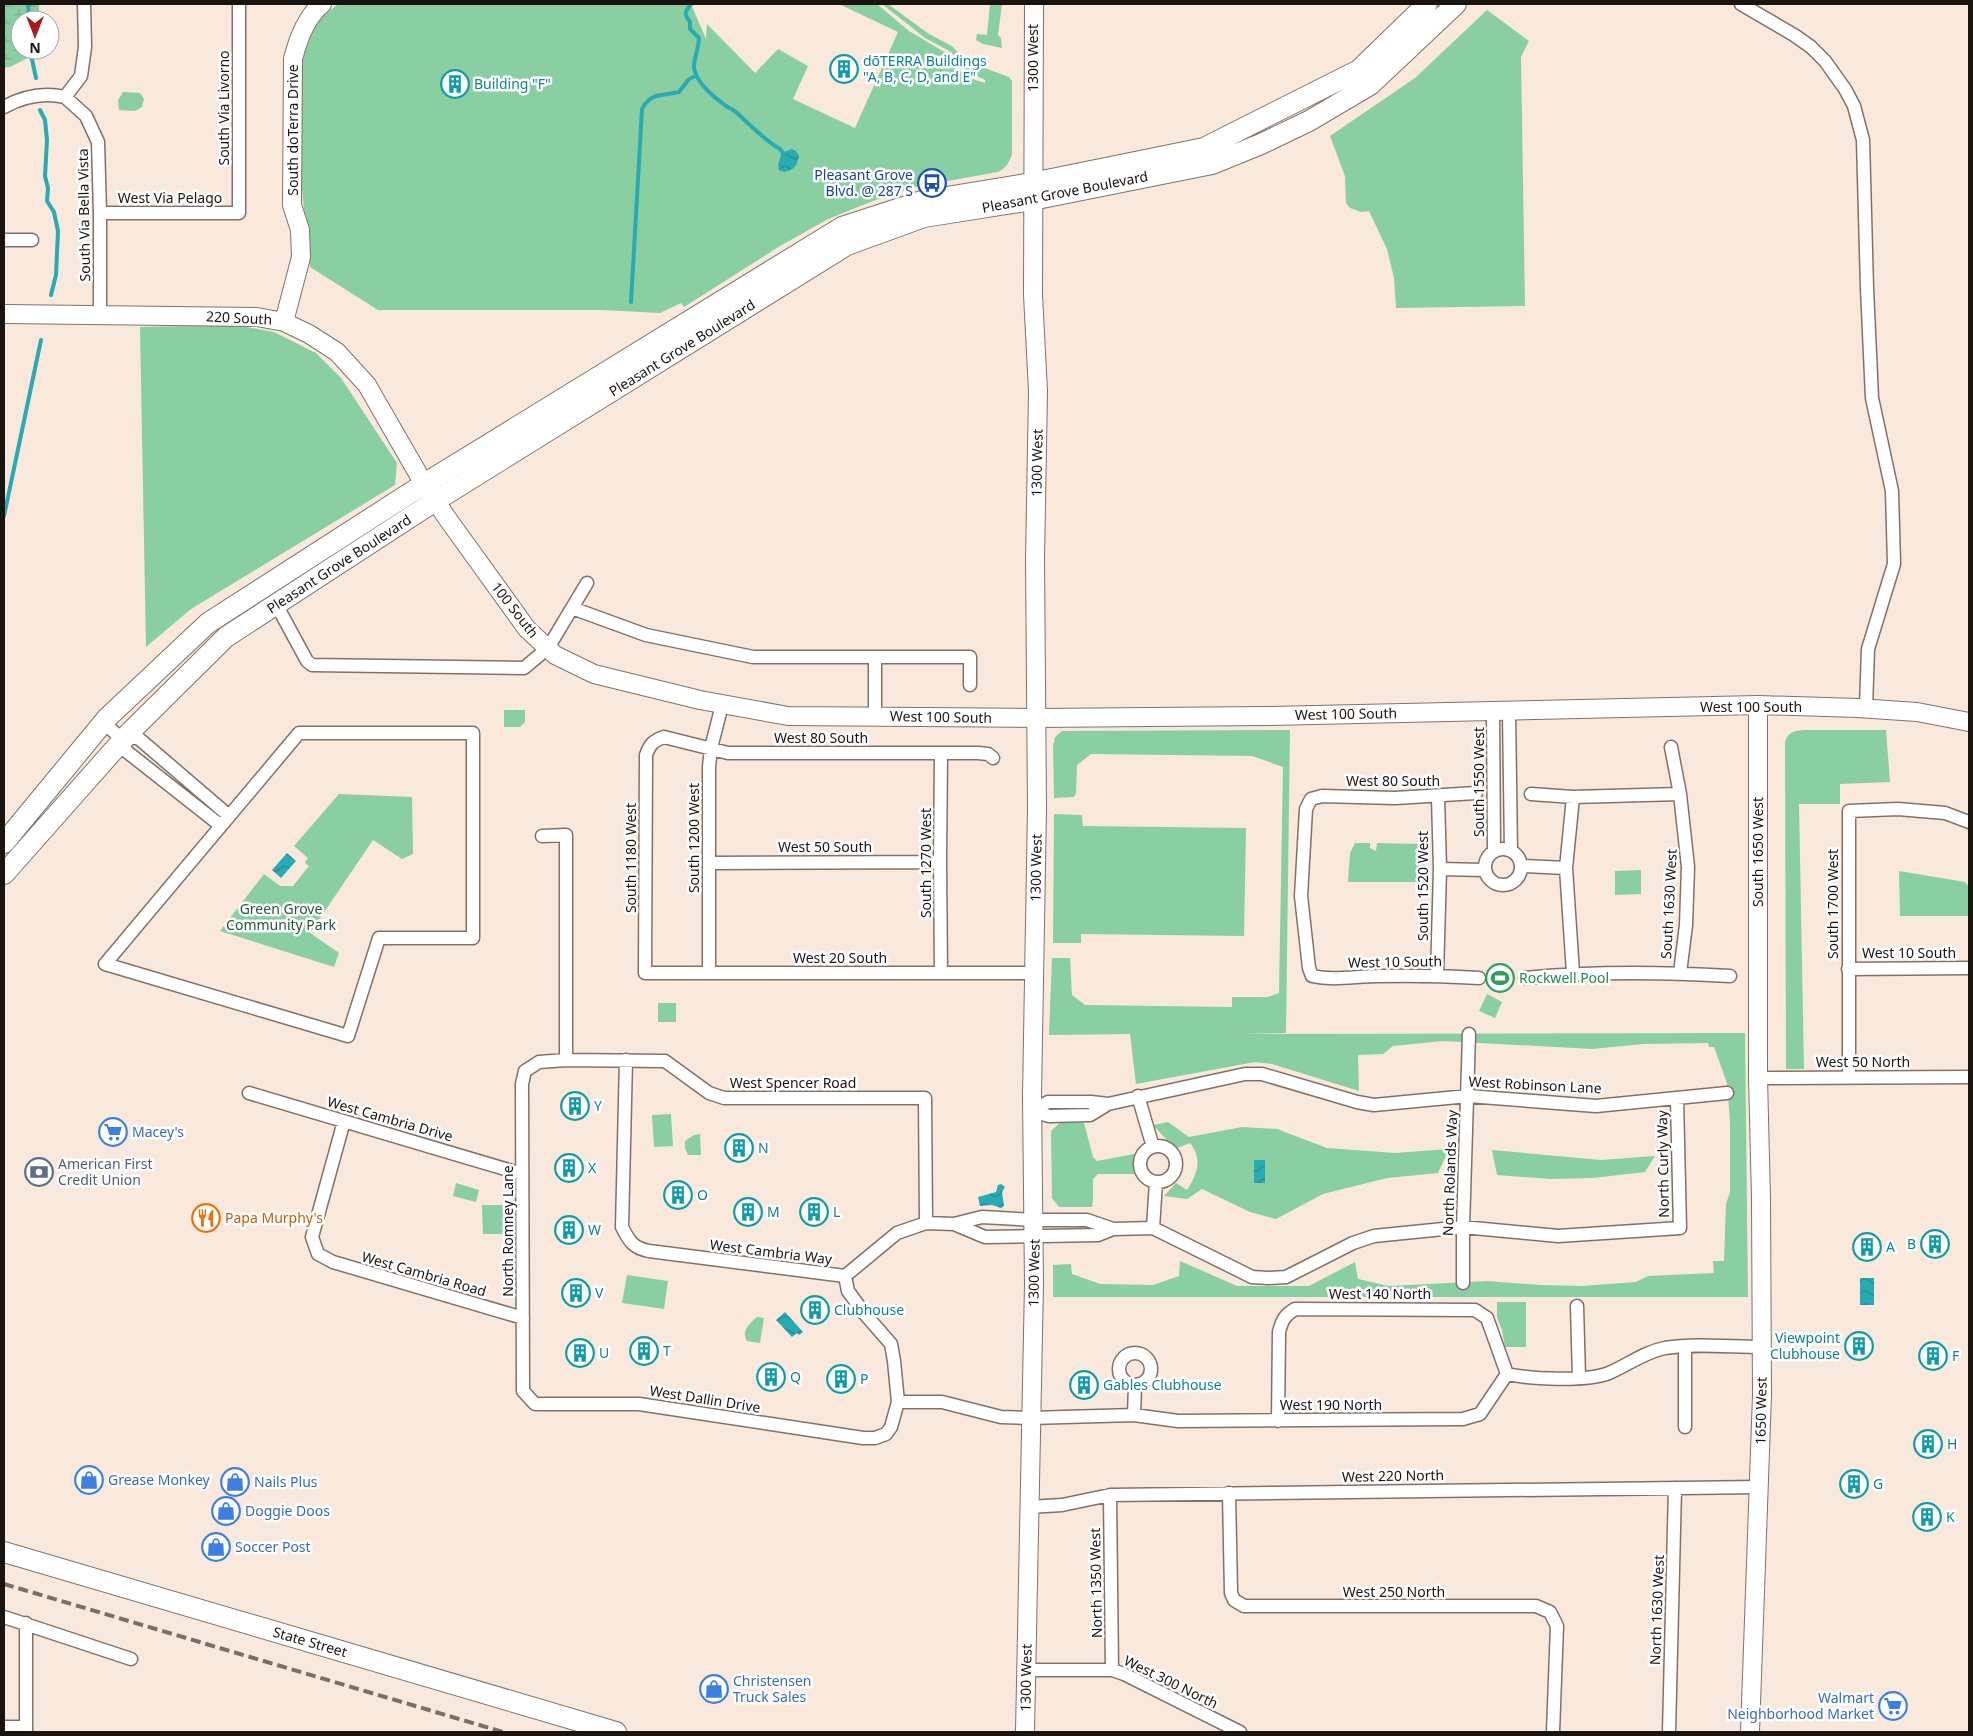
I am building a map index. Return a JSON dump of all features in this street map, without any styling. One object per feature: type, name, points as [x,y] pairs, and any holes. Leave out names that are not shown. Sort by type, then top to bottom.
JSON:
[{"type":"main road","name":"Pleasant Grove Boulevard","points":[[1032,191],[1204,148],[1359,70],[1427,4]]},
{"type":"main road","name":"Pleasant Grove Boulevard","points":[[4,843],[104,723],[208,623],[430,492],[842,227],[922,200],[1032,191],[1212,164],[1262,144],[1309,121],[1370,86],[1456,4]]},
{"type":"main road","name":"Pleasant Grove Boulevard","points":[[4,874],[123,740],[226,637],[276,604],[430,492]]},
{"type":"main road","name":"State Street","points":[[4,1552],[616,1732]]},
{"type":"street","points":[[4,107],[28,96],[50,93],[65,97],[81,76],[85,47],[84,4]]},
{"type":"street","name":"South Via Livorno","points":[[239,4],[239,213]]},
{"type":"street","name":"South doTerra Drive","points":[[284,322],[302,257],[300,230],[292,205],[293,59],[300,36],[310,17],[322,4]]},
{"type":"street","name":"1300 West","points":[[1025,1732],[1034,1227],[1032,1111],[1035,973],[1035,560],[1038,392],[1033,295],[1034,4]]},
{"type":"street","points":[[1741,4],[1794,34],[1811,47],[1836,75],[1854,106],[1861,132],[1864,156],[1872,398],[1892,491],[1894,564],[1868,649],[1866,708]]},
{"type":"street","name":"South Via Bella Vista","points":[[65,97],[86,116],[98,142],[100,314]]},
{"type":"street","name":"West Via Pelago","points":[[100,213],[239,213]]},
{"type":"street","points":[[4,240],[32,240]]},
{"type":"street","name":"220 South","points":[[4,314],[257,317],[284,322],[310,334],[337,352],[367,385],[430,492]]},
{"type":"street","name":"100 South","points":[[430,492],[527,629],[555,654],[594,674],[722,705]]},
{"type":"street","points":[[276,604],[306,661],[312,665],[524,668],[548,648],[587,583]]},
{"type":"street","points":[[572,608],[646,635],[753,657],[970,657],[970,685]]},
{"type":"street","points":[[874,657],[875,717]]},
{"type":"street","name":"West 100 South","points":[[722,705],[788,716],[1035,718],[1501,712],[1758,706],[1866,708],[1917,712],[1969,722]]},
{"type":"street","name":"South 1200 West","points":[[709,973],[710,767],[711,748],[722,705]]},
{"type":"street","name":"South 1650 West","points":[[1758,706],[1758,999]]},
{"type":"street","points":[[1501,712],[1511,851]]},
{"type":"street","name":"South 1550 West","points":[[1494,851],[1501,712]]},
{"type":"street","points":[[104,723],[123,740],[126,751],[224,820]]},
{"type":"street","points":[[299,733],[473,733],[473,938],[379,938],[348,1036],[105,964],[224,820],[299,733]]},
{"type":"street","points":[[123,740],[137,737],[157,754],[224,820]]},
{"type":"street","name":"West 80 South","points":[[651,744],[664,737],[728,753],[942,752],[988,754],[993,758]]},
{"type":"street","name":"South 1180 West","points":[[645,973],[646,755],[651,744]]},
{"type":"street","name":"South 1630 West","points":[[1671,746],[1680,794],[1688,867],[1686,925],[1680,973]]},
{"type":"street","name":"South 1270 West","points":[[941,973],[940,862],[942,752]]},
{"type":"street","points":[[145,766],[157,754]]},
{"type":"street","name":"West 80 South","points":[[1312,976],[1309,968],[1301,896],[1306,809],[1311,799],[1322,796],[1438,797],[1476,793]]},
{"type":"street","points":[[1531,794],[1573,797],[1680,794]]},
{"type":"street","name":"South 1520 West","points":[[1437,975],[1440,870],[1438,797]]},
{"type":"street","points":[[1573,797],[1566,868],[1573,973]]},
{"type":"street","name":"South 1700 West","points":[[1849,1077],[1849,811],[1898,809],[1945,813],[1969,822]]},
{"type":"street","points":[[542,836],[566,835],[566,1060]]},
{"type":"street","points":[[1500,849],[1511,851],[1518,857],[1522,866],[1518,878],[1508,885],[1496,884],[1486,876],[1484,870],[1486,859],[1494,851],[1500,849]]},
{"type":"street","name":"West 50 South","points":[[710,863],[940,862]]},
{"type":"street","points":[[1522,866],[1566,868]]},
{"type":"street","points":[[1440,870],[1484,870]]},
{"type":"street","name":"West 10 South","points":[[1848,968],[1969,968]]},
{"type":"street","points":[[1525,978],[1573,973],[1638,972],[1730,976]]},
{"type":"street","name":"West 20 South","points":[[645,973],[1035,973]]},
{"type":"street","name":"West 10 South","points":[[1312,976],[1336,978],[1437,975],[1479,978]]},
{"type":"street","name":"1650 West","points":[[1750,1732],[1762,1395],[1758,999]]},
{"type":"street","name":"North Rolands Way","points":[[1463,1283],[1462,1227],[1469,1034]]},
{"type":"street","name":"West Spencer Road","points":[[525,1071],[539,1062],[566,1060],[665,1061],[709,1093],[724,1098],[925,1098],[926,1223]]},
{"type":"street","name":"West Cambria Way","points":[[626,1060],[622,1227],[630,1242],[638,1249],[649,1252],[845,1276],[897,1233],[926,1223],[954,1224],[982,1217],[1034,1227]]},
{"type":"street","name":"North Romney Lane","points":[[523,1391],[522,1084],[525,1071]]},
{"type":"street","name":"West Robinson Lane","points":[[1032,1111],[1048,1102],[1108,1104],[1245,1074],[1262,1074],[1374,1105],[1468,1096],[1596,1106],[1727,1093]]},
{"type":"street","name":"West 50 North","points":[[1758,1078],[1969,1077]]},
{"type":"street","name":"West Cambria Drive","points":[[249,1092],[522,1174]]},
{"type":"street","points":[[1138,1096],[1153,1147]]},
{"type":"street","name":"North Curly Way","points":[[1462,1227],[1558,1236],[1680,1228],[1677,1099]]},
{"type":"street","name":"West Cambria Road","points":[[344,1121],[312,1237],[318,1254],[333,1262],[523,1318]]},
{"type":"street","points":[[1153,1147],[1163,1147],[1175,1159],[1176,1165],[1170,1178],[1162,1182],[1146,1178],[1140,1167],[1143,1154],[1153,1147]]},
{"type":"street","points":[[1153,1228],[1156,1182]]},
{"type":"street","points":[[1034,1227],[1087,1220],[1113,1229],[1153,1228],[1252,1277],[1268,1278],[1286,1277],[1353,1243],[1374,1236],[1462,1227]]},
{"type":"street","name":"West Cambria Way","points":[[954,1224],[985,1237],[1034,1227]]},
{"type":"street","points":[[845,1276],[848,1291],[891,1344],[898,1402],[942,1402],[977,1410],[989,1416],[1030,1418]]},
{"type":"street","points":[[1577,1306],[1580,1378]]},
{"type":"street","name":"West 140 North","points":[[1278,1421],[1279,1342],[1282,1320],[1295,1309],[1475,1310],[1487,1318],[1491,1326],[1496,1347],[1507,1374]]},
{"type":"street","points":[[1684,1346],[1685,1427]]},
{"type":"street","points":[[1507,1374],[1522,1377],[1593,1378],[1609,1373],[1649,1353],[1664,1349],[1684,1346],[1761,1347]]},
{"type":"street","name":"West 190 North","points":[[1030,1418],[1077,1417],[1104,1423],[1134,1415],[1178,1421],[1462,1419],[1480,1414],[1507,1374]]},
{"type":"street","points":[[1134,1415],[1135,1385]]},
{"type":"street","name":"West Dallin Drive","points":[[523,1391],[535,1404],[640,1404],[863,1438],[874,1438],[886,1434],[894,1418],[898,1402]]},
{"type":"street","name":"West 220 North","points":[[1029,1508],[1062,1505],[1110,1495],[1759,1487]]},
{"type":"street","name":"North 1630 West","points":[[1669,1732],[1675,1488]]},
{"type":"street","name":"West 250 North","points":[[1229,1493],[1231,1593],[1239,1604],[1250,1608],[1536,1606],[1550,1612],[1557,1626],[1553,1732]]},
{"type":"street","name":"North 1350 West","points":[[1110,1495],[1112,1670]]},
{"type":"street","points":[[4,1617],[131,1659]]},
{"type":"street","points":[[4,1727],[26,1730],[26,1623]]},
{"type":"street","name":"West 300 North","points":[[1026,1670],[1112,1670],[1124,1674],[1240,1732]]},
{"type":"green space","points":[[4,4],[39,4],[39,10],[10,10],[10,60],[24,60],[4,68]]},
{"type":"green space","points":[[338,4],[691,4],[706,39],[707,24],[755,73],[778,49],[808,66],[793,99],[855,128],[898,32],[839,4],[877,4],[909,31],[946,53],[961,72],[969,78],[985,83],[985,80],[965,70],[951,52],[925,38],[882,4],[888,4],[929,34],[952,46],[966,61],[1009,77],[1012,81],[1012,154],[1007,165],[998,172],[915,187],[828,219],[780,246],[684,307],[681,303],[660,313],[603,310],[378,310],[310,267],[310,233],[304,210],[298,144],[300,63],[317,21]]},
{"type":"green space","points":[[990,4],[1002,4],[998,35],[1001,38],[1002,48],[983,44],[976,40],[977,34],[987,35]]},
{"type":"green space","points":[[1487,10],[1529,41],[1521,57],[1525,306],[1396,308],[1394,278],[1387,249],[1369,211],[1361,212],[1350,208],[1346,203],[1345,176],[1330,136],[1415,78]]},
{"type":"green space","points":[[123,92],[140,93],[144,99],[142,107],[135,111],[119,110],[118,100]]},
{"type":"green space","points":[[236,325],[274,332],[316,353],[341,378],[397,463],[395,485],[191,609],[146,647],[140,327]]},
{"type":"green space","points":[[504,710],[525,710],[525,722],[520,727],[504,727]]},
{"type":"green space","points":[[1290,730],[1286,1033],[1245,1034],[1745,1033],[1748,1297],[1053,1297],[1053,1265],[1071,1264],[1072,1274],[1100,1284],[1153,1285],[1179,1276],[1180,1261],[1237,1286],[1309,1286],[1355,1262],[1358,1279],[1389,1286],[1487,1281],[1582,1286],[1636,1282],[1648,1276],[1714,1273],[1713,1261],[1724,1261],[1726,1204],[1730,1192],[1730,1121],[1727,1083],[1714,1047],[1709,1047],[1708,1043],[1643,1044],[1592,1049],[1443,1041],[1393,1046],[1383,1054],[1358,1055],[1359,1091],[1272,1064],[1255,1062],[1136,1084],[1130,1034],[1049,1035],[1052,958],[1070,958],[1072,995],[1085,1005],[1232,1007],[1232,997],[1268,997],[1279,993],[1283,767],[1252,756],[1091,754],[1077,765],[1076,793],[1074,797],[1054,798],[1053,746],[1055,737],[1062,731]]},
{"type":"green space","points":[[1805,730],[1886,730],[1890,782],[1840,784],[1840,804],[1799,804],[1804,1069],[1786,1069],[1785,742],[1792,732]]},
{"type":"green space","name":"Green Grove Community Park","points":[[339,794],[412,797],[413,854],[402,859],[373,840],[310,933],[339,953],[334,967],[220,931],[264,874],[280,886],[293,886],[309,866],[305,863],[308,858],[294,846]]},
{"type":"green space","points":[[1054,814],[1082,815],[1083,826],[1246,828],[1244,936],[1081,934],[1081,943],[1053,943]]},
{"type":"green space","points":[[1355,843],[1370,843],[1370,848],[1376,851],[1377,843],[1418,844],[1418,857],[1423,861],[1425,867],[1422,871],[1416,872],[1416,882],[1348,882],[1350,853]]},
{"type":"green space","points":[[1641,870],[1641,894],[1615,895],[1615,871]]},
{"type":"green space","points":[[1899,871],[1965,882],[1969,887],[1969,916],[1900,916]]},
{"type":"green space","points":[[1487,994],[1502,1002],[1495,1018],[1479,1011]]},
{"type":"green space","points":[[658,1003],[676,1003],[676,1022],[658,1022]]},
{"type":"green space","points":[[671,1114],[673,1146],[654,1147],[652,1115]]},
{"type":"green space","points":[[1168,1122],[1189,1137],[1242,1127],[1277,1129],[1327,1148],[1395,1153],[1449,1149],[1438,1173],[1387,1178],[1323,1194],[1276,1219],[1250,1212],[1202,1189],[1187,1199],[1164,1196],[1176,1183],[1187,1190],[1194,1179],[1197,1167],[1196,1155],[1190,1143],[1175,1149],[1153,1125]]},
{"type":"green space","points":[[1060,1123],[1084,1123],[1093,1157],[1097,1161],[1134,1154],[1134,1174],[1098,1174],[1093,1179],[1092,1207],[1059,1207],[1052,1198],[1051,1131]]},
{"type":"green space","points":[[700,1134],[701,1155],[688,1155],[685,1141],[694,1135]]},
{"type":"green space","points":[[1492,1150],[1601,1160],[1655,1156],[1645,1172],[1593,1178],[1551,1179],[1497,1175]]},
{"type":"green space","points":[[456,1183],[479,1190],[476,1202],[453,1196]]},
{"type":"green space","points":[[482,1205],[503,1205],[503,1234],[483,1234]]},
{"type":"green space","points":[[627,1275],[668,1281],[664,1309],[622,1303]]},
{"type":"green space","points":[[1497,1302],[1526,1302],[1526,1347],[1505,1347],[1497,1317]]},
{"type":"green space","points":[[757,1317],[764,1318],[760,1343],[747,1341],[745,1337],[745,1331]]},
{"type":"water","points":[[792,149],[799,156],[796,165],[793,169],[784,172],[779,170],[778,164],[782,153]]},
{"type":"water","points":[[287,853],[296,861],[281,878],[272,870]]},
{"type":"water","name":"Rockwell Pool","points":[[1499,965],[1510,970],[1500,991],[1490,985]]},
{"type":"water","points":[[1254,1160],[1265,1160],[1265,1183],[1254,1183]]},
{"type":"water","points":[[1001,1184],[1005,1187],[1002,1192],[1004,1206],[1001,1208],[992,1205],[980,1206],[978,1197],[996,1192],[998,1185]]},
{"type":"water","points":[[1860,1278],[1874,1278],[1874,1305],[1860,1305]]},
{"type":"water","points":[[785,1312],[803,1332],[799,1335],[797,1333],[792,1337],[776,1320]]},
{"type":"waterway","points":[[28,4],[28,10]]},
{"type":"waterway","points":[[691,4],[686,13],[690,22],[690,29],[699,38],[694,68],[702,85],[784,154]]},
{"type":"waterway","points":[[32,60],[36,78]]},
{"type":"waterway","points":[[631,302],[642,109],[653,97],[679,92],[689,79],[696,76]]},
{"type":"waterway","points":[[40,110],[45,120],[47,140],[45,176],[48,188],[47,201],[54,212],[58,231],[56,275],[51,295]]},
{"type":"waterway","points":[[4,516],[41,340]]},
{"type":"railway","points":[[4,1584],[503,1732]]},
{"type":"place","name":"dōTERRA Buildings \"A, B, C, D, and E\"","points":[[844,69]]},
{"type":"place","name":"Building \"F\"","points":[[455,84]]},
{"type":"place","name":"Pleasant Grove Blvd. @ 287 S","points":[[932,183]]},
{"type":"place","name":"Rockwell Pool","points":[[1500,978]]},
{"type":"place","name":"Y","points":[[575,1106]]},
{"type":"place","name":"Macey's","points":[[113,1132]]},
{"type":"place","name":"N","points":[[739,1148]]},
{"type":"place","name":"X","points":[[569,1168]]},
{"type":"place","name":"American First Credit Union","points":[[39,1172]]},
{"type":"place","name":"O","points":[[678,1195]]},
{"type":"place","name":"M","points":[[748,1212]]},
{"type":"place","name":"L","points":[[814,1212]]},
{"type":"place","name":"Papa Murphy's","points":[[206,1218]]},
{"type":"place","name":"W","points":[[569,1230]]},
{"type":"place","name":"B","points":[[1935,1244]]},
{"type":"place","name":"A","points":[[1867,1247]]},
{"type":"place","name":"V","points":[[576,1293]]},
{"type":"place","name":"Clubhouse","points":[[815,1310]]},
{"type":"place","name":"Viewpoint Clubhouse","points":[[1859,1346]]},
{"type":"place","name":"T","points":[[644,1351]]},
{"type":"place","name":"U","points":[[580,1353]]},
{"type":"place","name":"F","points":[[1933,1356]]},
{"type":"place","name":"Q","points":[[771,1377]]},
{"type":"place","name":"P","points":[[841,1379]]},
{"type":"place","name":"Gables Clubhouse","points":[[1084,1385]]},
{"type":"place","name":"H","points":[[1928,1444]]},
{"type":"place","name":"Grease Monkey","points":[[89,1480]]},
{"type":"place","name":"Nails Plus","points":[[235,1482]]},
{"type":"place","name":"G","points":[[1854,1484]]},
{"type":"place","name":"Doggie Doos","points":[[226,1511]]},
{"type":"place","name":"K","points":[[1927,1517]]},
{"type":"place","name":"Soccer Post","points":[[216,1547]]},
{"type":"place","name":"Christensen Truck Sales","points":[[714,1689]]},
{"type":"place","name":"Walmart Neighborhood Market","points":[[1893,1706]]}]
